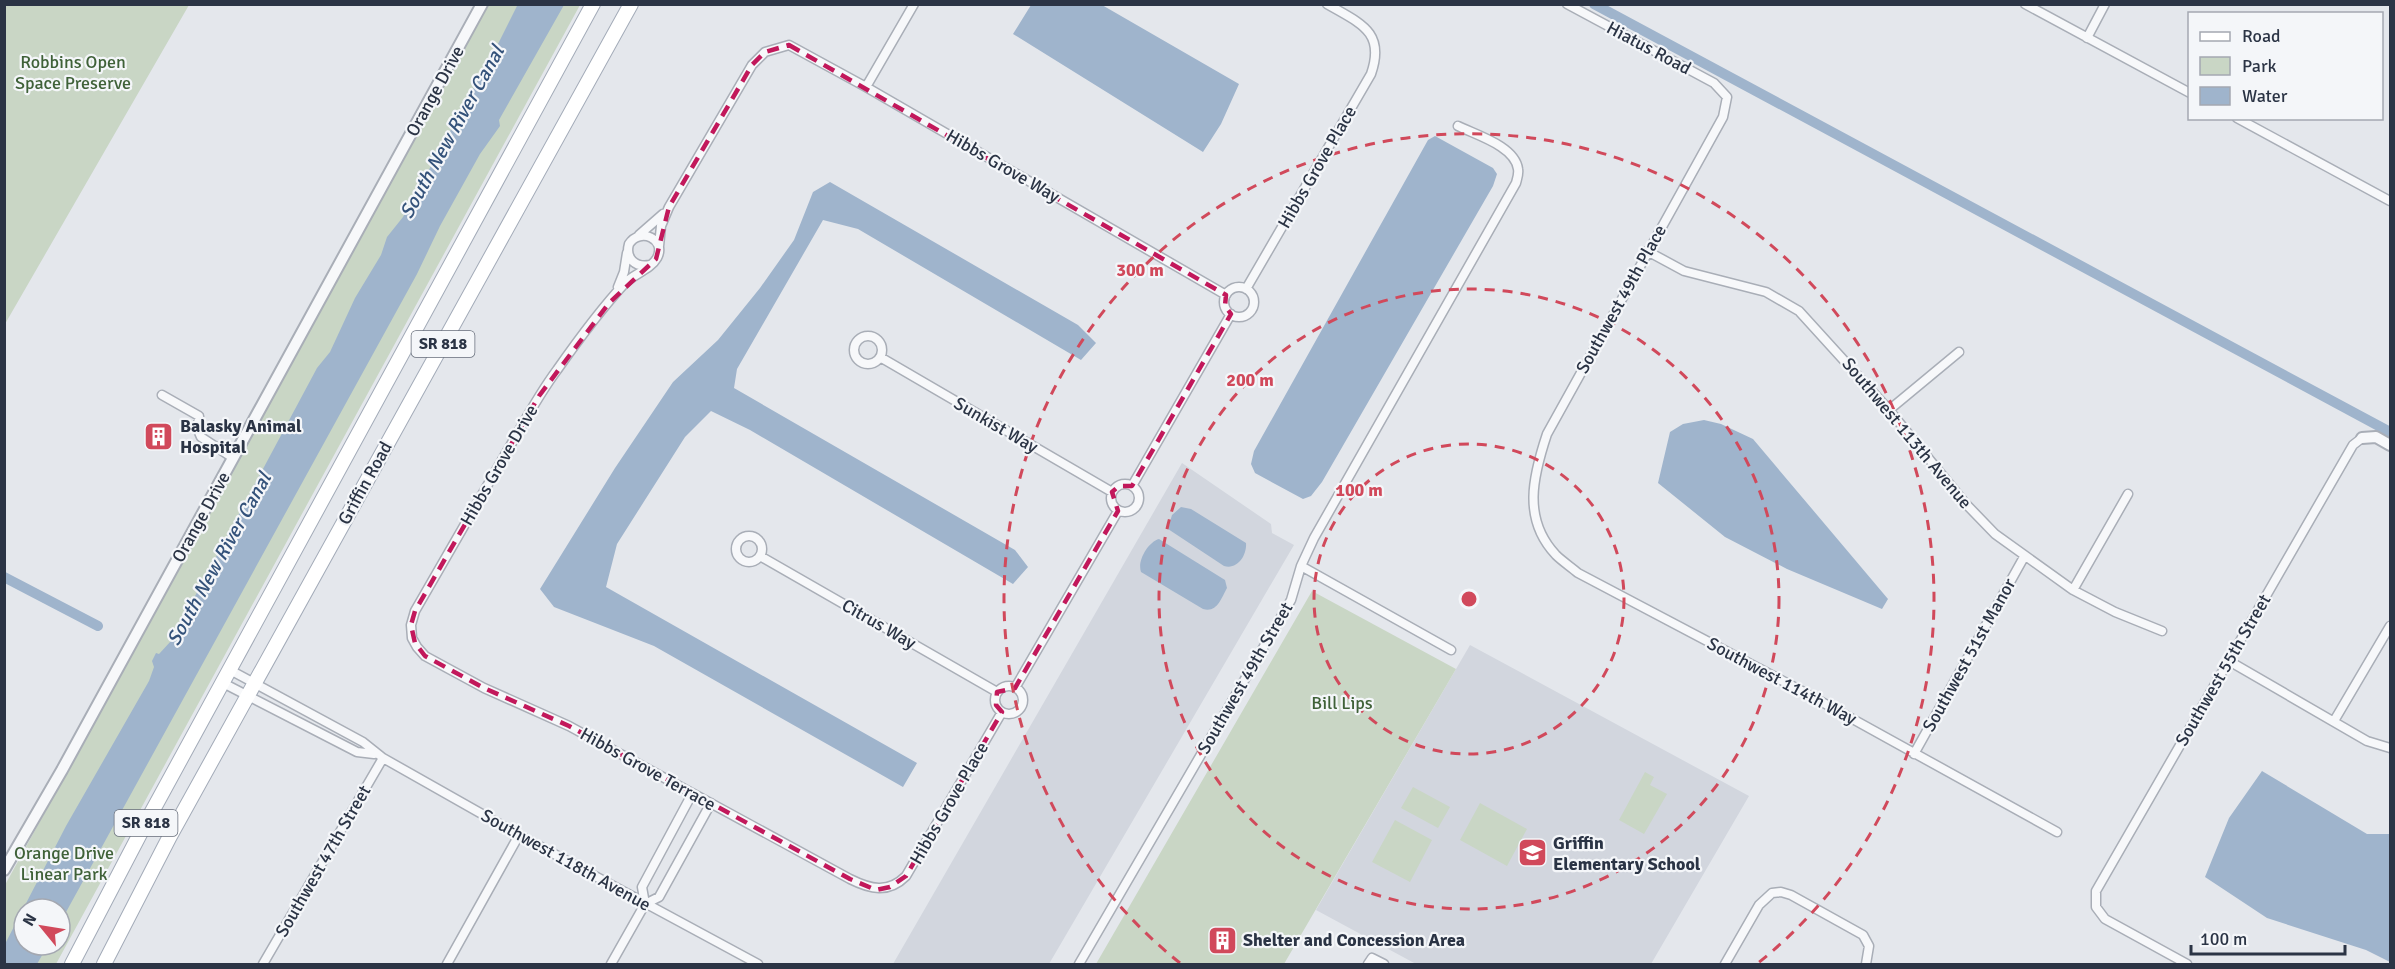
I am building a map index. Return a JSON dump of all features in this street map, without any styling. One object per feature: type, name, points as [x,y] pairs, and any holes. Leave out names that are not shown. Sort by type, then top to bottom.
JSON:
[{"type":"main road","name":"Griffin Road","points":[[72,964],[593,4]]},
{"type":"main road","name":"Griffin Road","points":[[104,964],[173,829],[631,4]]},
{"type":"street","name":"Orange Drive","points":[[4,870],[62,770],[482,4]]},
{"type":"street","points":[[866,87],[914,4]]},
{"type":"street","name":"Hibbs Grove Place","points":[[1246,289],[1371,74],[1377,50],[1368,31],[1360,23],[1327,4]]},
{"type":"street","name":"Hiatus Road","points":[[1567,4],[1714,83],[1727,97]]},
{"type":"street","points":[[2025,4],[2188,92]]},
{"type":"street","points":[[2087,38],[2105,4]]},
{"type":"street","name":"Hibbs Grove Way","points":[[669,207],[752,65],[765,52],[778,46],[789,45],[1226,295]]},
{"type":"street","name":"Southwest 49th Place","points":[[1532,506],[1535,469],[1547,434],[1723,117],[1727,97]]},
{"type":"street","points":[[2241,120],[2391,201]]},
{"type":"street","name":"Southwest 49th Street","points":[[1079,964],[1291,600],[1301,566],[1319,528],[1516,183],[1519,171],[1515,160],[1505,149],[1458,126]]},
{"type":"street","points":[[669,207],[662,225],[658,256],[650,264],[642,266],[635,264],[627,251],[631,240],[653,224],[669,207]]},
{"type":"street","points":[[637,236],[653,237],[659,248]]},
{"type":"street","name":"Hibbs Grove Drive","points":[[609,303],[624,272],[627,251]]},
{"type":"street","name":"Southwest 113th Avenue","points":[[1647,251],[1684,271],[1766,292],[1799,311],[1889,410],[1965,503],[1995,534],[2073,590],[2115,612],[2162,631]]},
{"type":"street","name":"Hibbs Grove Drive","points":[[412,638],[411,625],[415,610],[533,407],[559,367],[609,303],[629,279],[650,264]]},
{"type":"street","points":[[1236,287],[1246,289],[1254,302],[1250,312],[1242,317],[1231,314],[1224,306],[1226,295],[1236,287]]},
{"type":"street","points":[[1132,486],[1231,314]]},
{"type":"street","points":[[1889,410],[1959,352]]},
{"type":"street","name":"Sunkist Way","points":[[880,357],[1112,492]]},
{"type":"street","points":[[162,395],[199,416],[198,430],[201,437],[233,458]]},
{"type":"street","points":[[2361,438],[2376,437],[2391,444]]},
{"type":"street","name":"Southwest 55th Street","points":[[2187,964],[2104,919],[2096,907],[2095,896],[2098,886],[2353,445],[2361,438]]},
{"type":"street","points":[[1119,486],[1132,486],[1138,492],[1137,505],[1126,512],[1118,511],[1111,501],[1112,492],[1119,486]]},
{"type":"street","points":[[2073,590],[2128,494]]},
{"type":"street","name":"Southwest 114th Way","points":[[1532,506],[1540,530],[1556,555],[1578,573],[1802,691],[2056,832]]},
{"type":"street","points":[[1015,688],[1118,511]]},
{"type":"street","name":"Citrus Way","points":[[760,556],[998,692]]},
{"type":"street","name":"Southwest 51st Manor","points":[[1914,754],[2024,557]]},
{"type":"street","points":[[1301,566],[1451,650]]},
{"type":"street","points":[[2334,721],[2391,626]]},
{"type":"street","name":"Hibbs Grove Terrace","points":[[412,638],[421,652],[484,688],[569,726],[862,885],[876,890],[890,887]]},
{"type":"street","points":[[2229,661],[2367,741],[2391,748]]},
{"type":"street","name":"Southwest 118th Avenue","points":[[230,670],[363,742],[379,756],[519,835],[758,964]]},
{"type":"street","name":"Southwest 118th Avenue","points":[[223,683],[357,752],[379,756]]},
{"type":"street","points":[[1004,687],[1015,688],[1022,696],[1021,705],[1015,712],[1002,712],[996,705],[998,692],[1004,687]]},
{"type":"street","name":"Hibbs Grove Place","points":[[890,887],[906,876],[1002,712]]},
{"type":"street","name":"Southwest 47th Street","points":[[263,964],[379,756]]},
{"type":"street","points":[[645,904],[642,888],[692,794]]},
{"type":"street","points":[[611,964],[645,904],[659,897],[711,803]]},
{"type":"street","points":[[447,964],[519,835]]},
{"type":"street","points":[[1725,964],[1759,905],[1772,893],[1785,893],[1858,932],[1866,939],[1869,946],[1869,959],[1866,964]]},
{"type":"street","points":[[1370,961],[1384,964]]},
{"type":"highlighted area","points":[[789,45],[1226,295],[1225,306],[1231,314],[1132,486],[1119,486],[1112,492],[1118,511],[1015,688],[997,692],[996,705],[1002,712],[906,876],[890,887],[876,890],[850,879],[569,726],[484,688],[425,656],[415,643],[411,625],[415,611],[539,396],[609,303],[656,259],[669,207],[752,65],[765,52]]},
{"type":"shaded area","points":[[1182,463],[1271,524],[1272,533],[1294,545],[1049,964],[893,964]]},
{"type":"shaded area","name":"Griffin Elementary School","points":[[1470,645],[1749,796],[1651,964],[1416,964],[1316,910]]},
{"type":"green space","name":"Robbins Open Space Preserve","points":[[4,5],[189,5],[5,324]]},
{"type":"green space","name":"Orange Drive Linear Park","points":[[488,5],[580,5],[72,935],[72,897],[12,897],[12,957],[60,957],[56,964],[5,964],[5,885]]},
{"type":"green space","name":"Bill Lips","points":[[1312,591],[1456,669],[1284,964],[1096,964]]},
{"type":"green space","points":[[1645,772],[1654,777],[1650,785],[1667,794],[1644,834],[1619,820]]},
{"type":"green space","points":[[1413,787],[1450,807],[1438,828],[1401,808]]},
{"type":"green space","points":[[1480,803],[1527,829],[1507,866],[1460,840]]},
{"type":"green space","points":[[1395,820],[1432,840],[1410,882],[1372,862]]},
{"type":"water","name":"South New River Canal","points":[[518,4],[564,5],[499,120],[500,126],[480,154],[440,226],[417,274],[72,901],[72,897],[29,897],[66,826],[149,681],[154,667],[152,661],[156,653],[159,654],[171,641],[317,368],[330,352],[355,298],[381,255],[387,237],[403,217]]},
{"type":"water","points":[[1031,5],[1102,5],[1239,84],[1221,124],[1203,152],[1013,34]]},
{"type":"water","points":[[1435,136],[1493,168],[1497,174],[1493,186],[1322,482],[1311,496],[1303,499],[1255,473],[1251,464],[1254,451],[1428,140]]},
{"type":"water","points":[[830,182],[1078,325],[1096,343],[1081,360],[858,229],[823,220],[737,369],[734,388],[1015,550],[1028,567],[1013,584],[750,430],[711,411],[685,437],[617,544],[606,587],[917,763],[903,787],[654,646],[554,607],[540,589],[615,468],[673,382],[718,340],[760,288],[794,240],[813,192]]},
{"type":"water","points":[[1704,420],[1721,424],[1753,439],[1888,599],[1882,609],[1787,569],[1725,537],[1658,483],[1670,432],[1683,424]]},
{"type":"water","points":[[1181,507],[1191,509],[1246,543],[1241,560],[1233,566],[1224,566],[1168,529],[1172,515]]},
{"type":"water","points":[[1159,539],[1225,580],[1227,588],[1215,607],[1208,610],[1203,609],[1141,572],[1144,552]]},
{"type":"water","points":[[2262,771],[2367,834],[2390,834],[2390,962],[2366,950],[2267,918],[2205,877],[2229,818]]},
{"type":"water","points":[[12,930],[12,957],[41,957],[37,964],[5,964],[5,944]]},
{"type":"waterway","points":[[1594,4],[2390,432]]},
{"type":"waterway","points":[[4,577],[98,626]]},
{"type":"place","name":"Balasky Animal Hospital","points":[[159,436]]},
{"type":"place","name":"Griffin Elementary School","points":[[1532,853]]},
{"type":"place","name":"Shelter and Concession Area","points":[[1222,940]]}]
